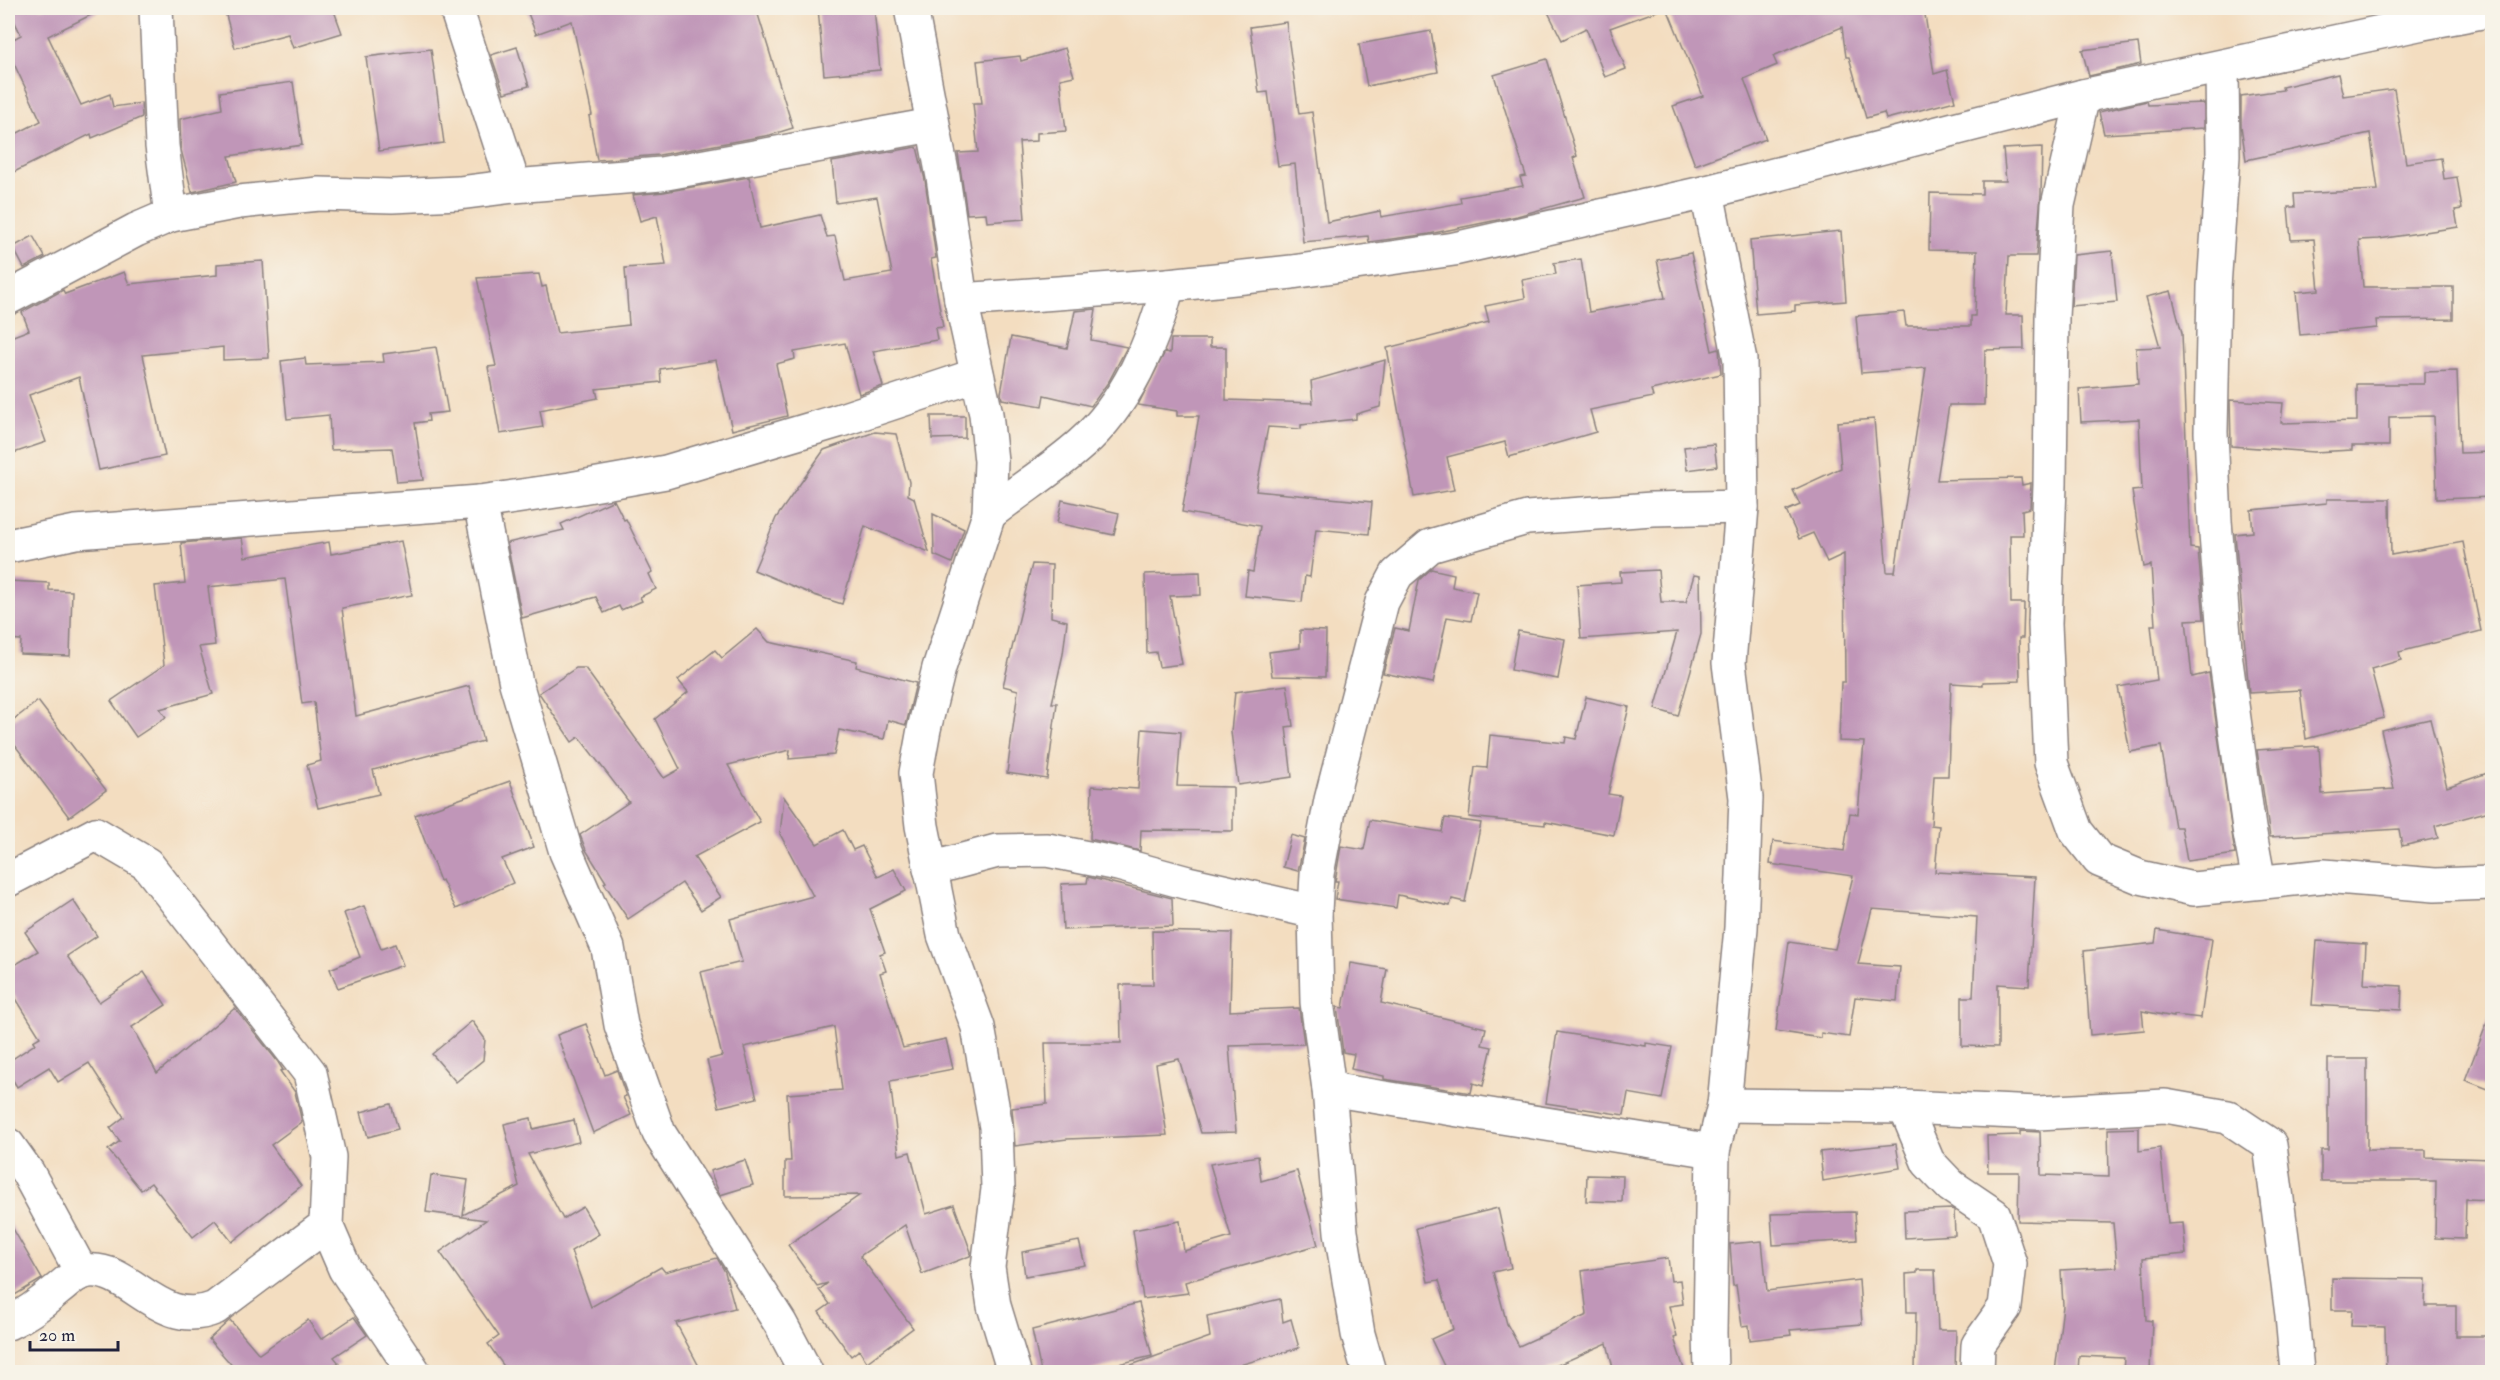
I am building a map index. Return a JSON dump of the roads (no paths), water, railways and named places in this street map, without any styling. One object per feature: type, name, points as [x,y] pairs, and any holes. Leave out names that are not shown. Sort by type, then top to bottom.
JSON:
[{"type":"street","points":[[156,8],[162,146],[171,215]]},
{"type":"street","points":[[456,8],[514,186]]},
{"type":"street","points":[[910,8],[943,177],[961,300],[986,414],[991,461],[989,514],[939,668],[916,773],[922,826],[944,935],[978,1027],[996,1127],[998,1189],[988,1267],[994,1306],[1014,1372]]},
{"type":"street","points":[[961,300],[1168,285],[1292,272],[1454,249],[1707,192],[2082,96],[2493,10]]},
{"type":"street","points":[[2222,68],[2223,156],[2214,287],[2211,432],[2215,521],[2226,661],[2249,828],[2259,882]]},
{"type":"street","points":[[2082,96],[2058,205],[2052,317],[2050,485],[2045,624],[2051,763],[2076,831],[2099,860],[2140,877],[2193,890],[2324,876],[2435,885],[2493,883]]},
{"type":"street","points":[[8,298],[136,230],[171,215],[239,202],[319,194],[392,196],[459,193],[514,186],[661,174],[932,125]]},
{"type":"street","points":[[1707,192],[1740,360],[1742,507],[1729,663],[1746,798],[1740,928],[1724,1105],[1713,1151],[1711,1372]]},
{"type":"street","points":[[989,514],[1082,444],[1107,416],[1127,386],[1144,352],[1161,313],[1168,285]]},
{"type":"street","points":[[8,546],[76,532],[480,502],[666,472],[838,421],[977,375]]},
{"type":"street","points":[[480,502],[516,683],[566,852],[608,948],[621,1025],[659,1133],[780,1323],[806,1372]]},
{"type":"street","points":[[1369,1372],[1358,1334],[1341,1232],[1329,1089],[1317,1002],[1315,912],[1317,874],[1331,800],[1382,602],[1397,574],[1430,546],[1527,518],[1652,508],[1742,507]]},
{"type":"street","points":[[8,880],[96,834],[147,864],[310,1073],[329,1157],[326,1225],[345,1269],[414,1372]]},
{"type":"street","points":[[930,869],[998,851],[1047,850],[1119,864],[1188,883],[1315,912]]},
{"type":"street","points":[[1329,1089],[1713,1151]]},
{"type":"street","points":[[1724,1105],[1905,1107],[2038,1113],[2165,1106],[2228,1117],[2270,1145],[2297,1372]]},
{"type":"street","points":[[1905,1107],[1928,1162],[1951,1186],[1994,1215],[2010,1264],[2005,1307],[1978,1345],[1977,1372]]},
{"type":"street","points":[[8,1145],[28,1173],[82,1273]]},
{"type":"street","points":[[8,1323],[21,1317],[75,1274],[91,1271],[109,1274],[168,1308],[202,1314],[215,1308],[326,1225]]}]
